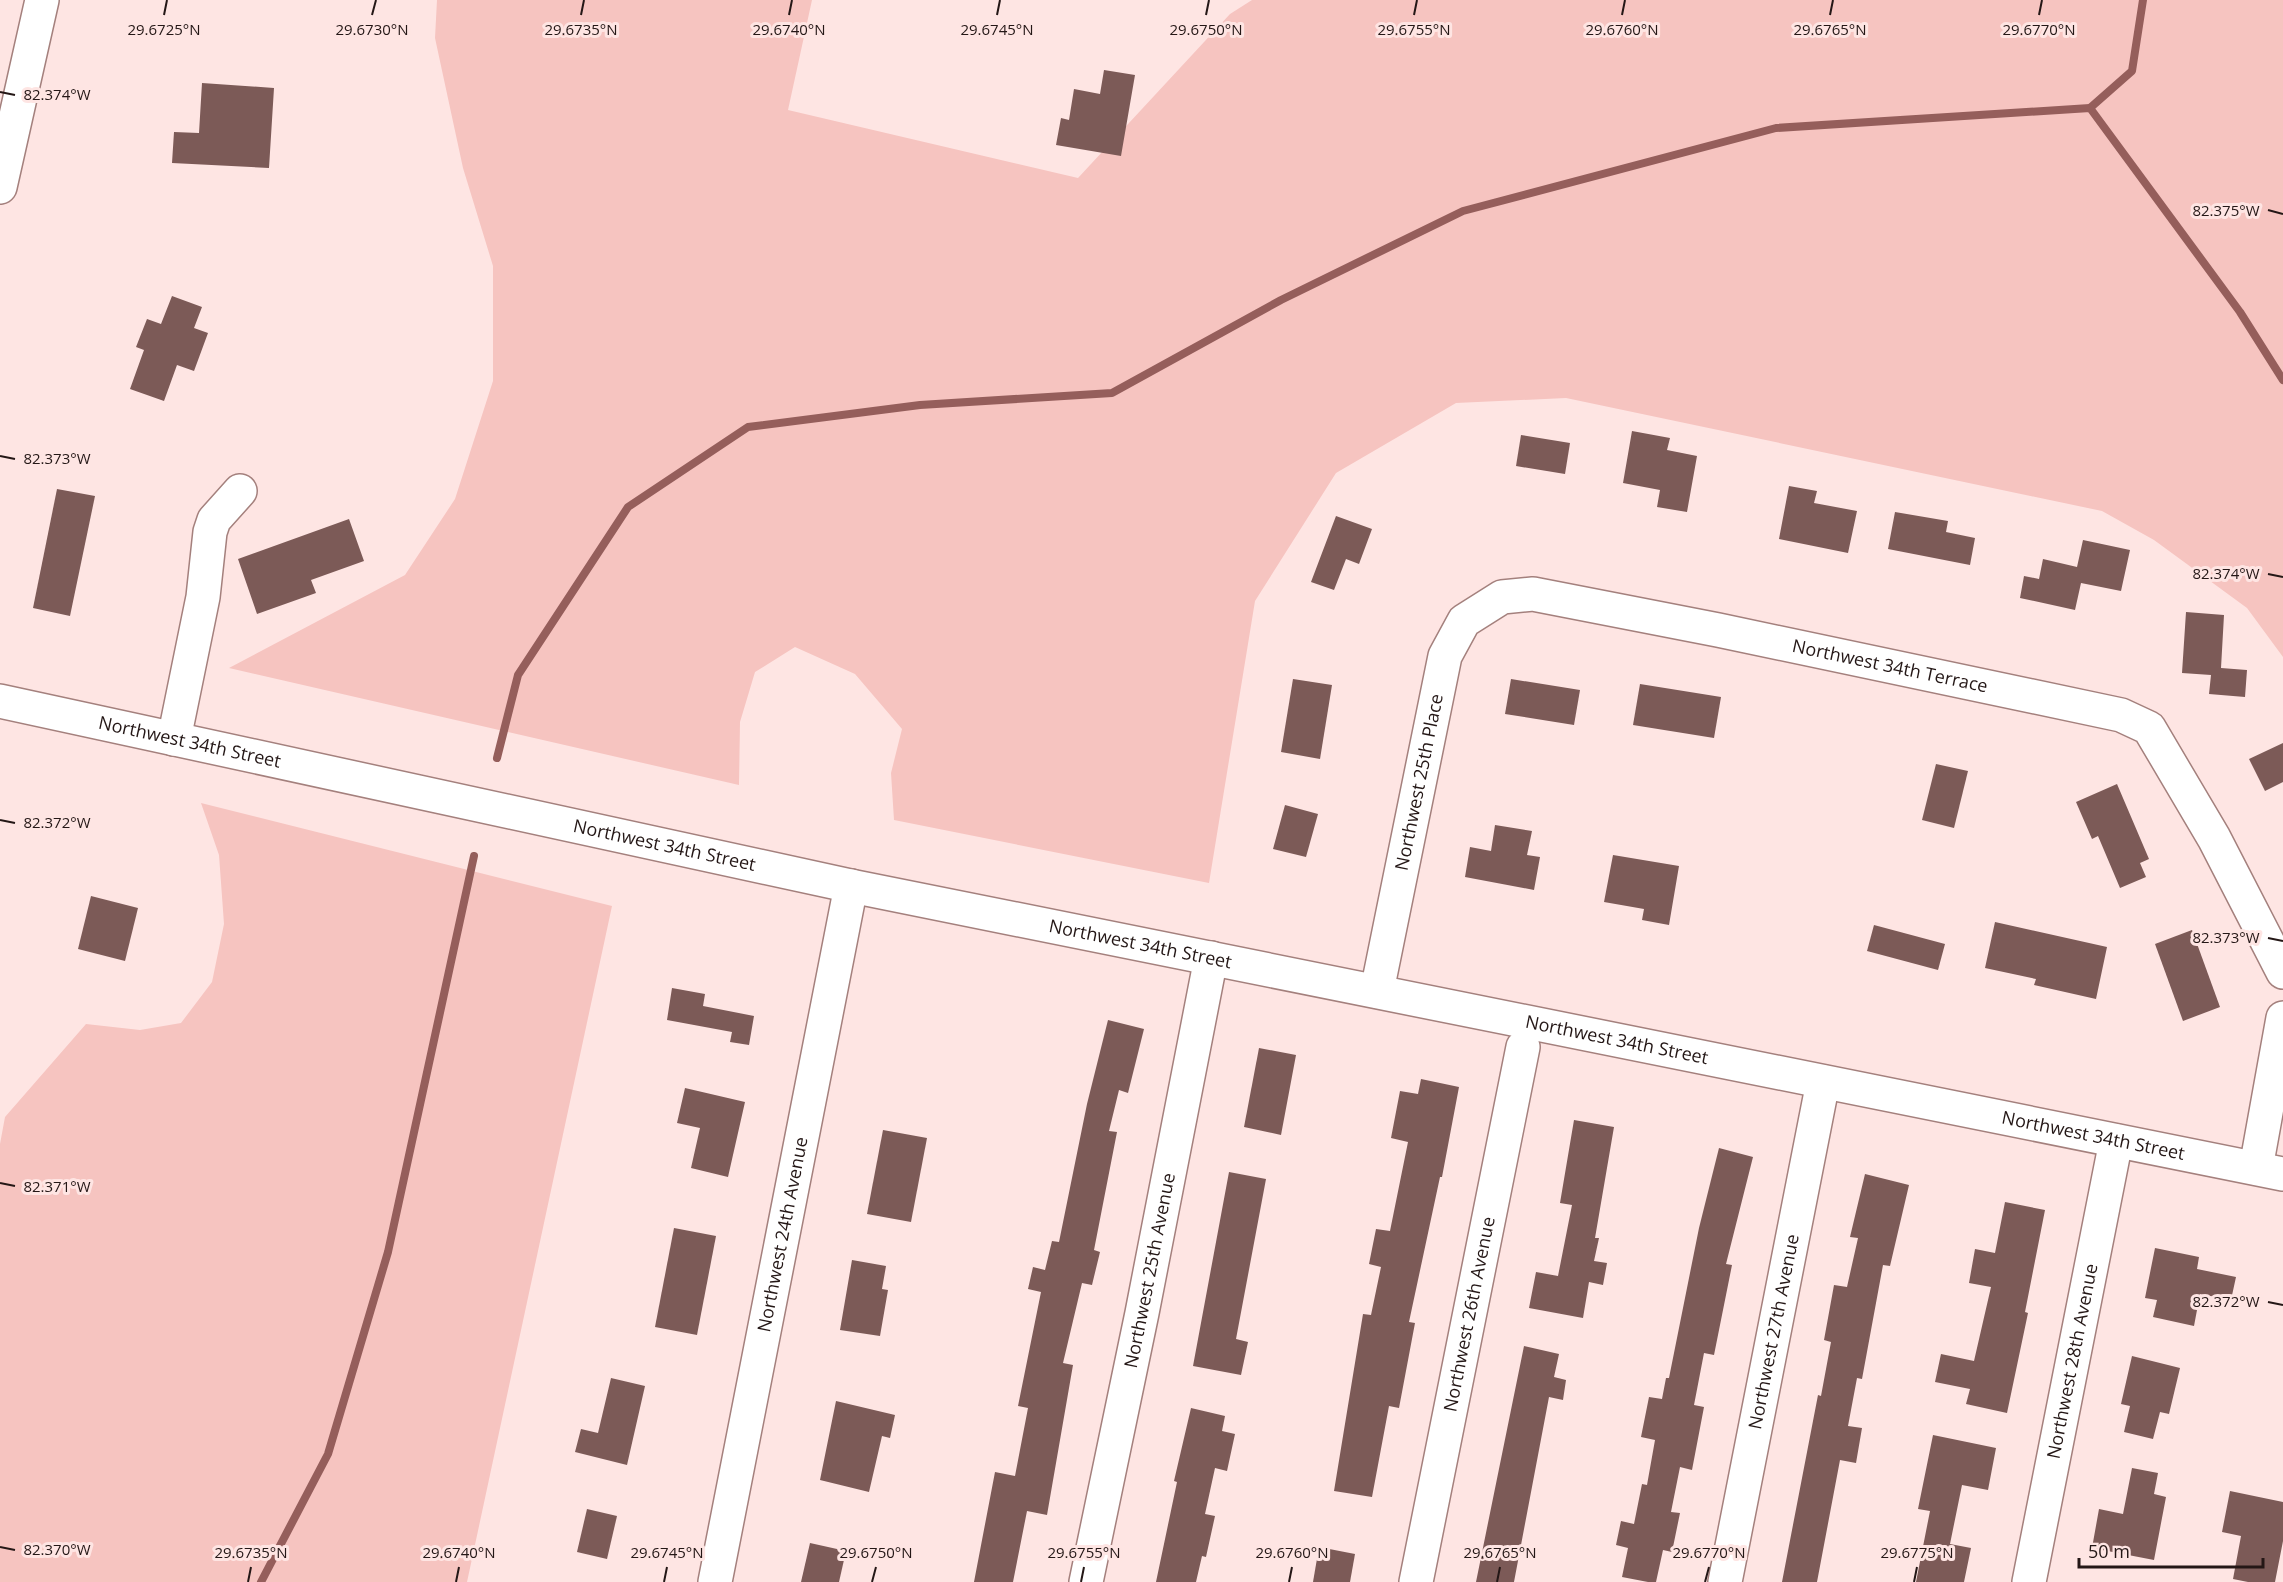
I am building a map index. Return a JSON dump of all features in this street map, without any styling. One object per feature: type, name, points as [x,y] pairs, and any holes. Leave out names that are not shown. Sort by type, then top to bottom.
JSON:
[{"type":"street","points":[[0,187],[42,0]]},
{"type":"street","points":[[174,739],[203,597],[210,532],[214,520],[240,491]]},
{"type":"street","name":"Northwest 34th Terrace","points":[[1502,597],[1533,594],[1728,632],[2121,715],[2149,728],[2214,838],[2283,972]]},
{"type":"street","name":"Northwest 25th Place","points":[[1377,991],[1445,656],[1464,621],[1502,597]]},
{"type":"street","name":"Northwest 34th Street","points":[[0,701],[851,886],[2269,1171]]},
{"type":"street","name":"Northwest 24th Avenue","points":[[715,1582],[851,886]]},
{"type":"street","name":"Northwest 25th Avenue","points":[[1086,1582],[1211,958]]},
{"type":"street","points":[[2269,1171],[2283,1018]]},
{"type":"street","name":"Northwest 26th Avenue","points":[[1416,1582],[1522,1047]]},
{"type":"street","name":"Northwest 27th Avenue","points":[[1725,1582],[1823,1082]]},
{"type":"street","name":"Northwest 28th Avenue","points":[[2030,1582],[2116,1140]]},
{"type":"shaded area","points":[[437,0],[812,0],[788,110],[1078,178],[1230,14],[1252,0],[2283,0],[2283,657],[2247,608],[2154,540],[2102,511],[1566,398],[1456,403],[1336,473],[1255,601],[1209,883],[894,820],[891,773],[902,729],[855,674],[795,647],[755,672],[740,722],[739,785],[229,668],[405,575],[455,499],[493,381],[493,266],[463,168],[435,38]]},
{"type":"shaded area","points":[[201,803],[612,906],[467,1582],[0,1582],[0,1144],[5,1117],[86,1024],[140,1030],[181,1023],[212,982],[224,924],[219,855]]},
{"type":"building","points":[[1104,70],[1135,75],[1121,156],[1056,145],[1061,118],[1069,120],[1074,89],[1100,94]]},
{"type":"building","points":[[202,83],[274,88],[269,168],[172,163],[174,132],[199,133]]},
{"type":"building","points":[[172,296],[202,307],[194,328],[208,333],[194,371],[177,365],[164,401],[130,389],[144,350],[136,347],[147,319],[161,324]]},
{"type":"building","points":[[1632,431],[1670,438],[1667,450],[1697,456],[1687,512],[1657,507],[1660,490],[1623,483]]},
{"type":"building","points":[[1521,435],[1570,443],[1565,474],[1516,466]]},
{"type":"building","points":[[1789,486],[1817,491],[1814,503],[1857,511],[1848,553],[1779,539]]},
{"type":"building","points":[[57,489],[95,496],[70,616],[33,608]]},
{"type":"building","points":[[1895,512],[1948,521],[1946,532],[1975,538],[1970,565],[1888,549]]},
{"type":"building","points":[[1336,516],[1372,529],[1359,564],[1346,559],[1334,590],[1311,582]]},
{"type":"building","points":[[349,519],[364,561],[311,580],[316,593],[257,614],[238,559]]},
{"type":"building","points":[[2083,540],[2130,550],[2121,591],[2081,583],[2075,610],[2020,598],[2024,576],[2039,579],[2043,559],[2077,567]]},
{"type":"building","points":[[2186,612],[2224,615],[2221,668],[2247,670],[2245,697],[2209,694],[2211,675],[2182,673]]},
{"type":"building","points":[[1293,679],[1332,685],[1320,759],[1281,752]]},
{"type":"building","points":[[1511,679],[1580,690],[1574,725],[1505,714]]},
{"type":"building","points":[[1640,684],[1721,697],[1714,738],[1633,725]]},
{"type":"building","points":[[2283,743],[2283,782],[2265,791],[2249,759]]},
{"type":"building","points":[[1936,764],[1968,771],[1954,828],[1922,820]]},
{"type":"building","points":[[2117,784],[2149,859],[2140,863],[2146,877],[2120,888],[2098,836],[2092,839],[2076,802]]},
{"type":"building","points":[[1285,805],[1318,814],[1306,857],[1273,849]]},
{"type":"building","points":[[1495,825],[1532,831],[1527,855],[1540,857],[1534,890],[1465,877],[1470,847],[1491,851]]},
{"type":"building","points":[[1613,855],[1679,866],[1669,925],[1642,920],[1644,909],[1604,902]]},
{"type":"building","points":[[91,896],[138,908],[125,961],[78,949]]},
{"type":"building","points":[[1995,922],[2107,947],[2096,999],[2034,985],[2036,979],[1985,968]]},
{"type":"building","points":[[1874,925],[1945,944],[1938,970],[1867,951]]},
{"type":"building","points":[[2192,930],[2220,1007],[2183,1021],[2155,944]]},
{"type":"building","points":[[672,988],[705,994],[703,1006],[754,1016],[749,1045],[730,1042],[732,1032],[667,1020]]},
{"type":"building","points":[[1108,1020],[1144,1029],[1128,1093],[1119,1090],[1109,1131],[1117,1132],[1094,1250],[1100,1252],[1092,1285],[1082,1283],[1063,1363],[1073,1365],[1047,1515],[1027,1511],[1013,1582],[974,1582],[995,1472],[1015,1476],[1028,1408],[1018,1406],[1041,1292],[1028,1289],[1033,1267],[1045,1270],[1052,1241],[1059,1242],[1087,1104]]},
{"type":"building","points":[[1259,1048],[1296,1055],[1281,1135],[1244,1127]]},
{"type":"building","points":[[1421,1079],[1459,1087],[1442,1177],[1440,1177],[1409,1322],[1415,1323],[1399,1408],[1389,1406],[1372,1497],[1334,1491],[1363,1314],[1371,1315],[1381,1267],[1369,1264],[1376,1229],[1390,1231],[1408,1142],[1391,1138],[1400,1091],[1418,1094]]},
{"type":"building","points":[[685,1088],[745,1102],[728,1177],[691,1168],[700,1128],[677,1123]]},
{"type":"building","points":[[1574,1120],[1614,1127],[1595,1238],[1599,1238],[1594,1261],[1607,1263],[1603,1285],[1589,1282],[1583,1318],[1529,1308],[1536,1272],[1558,1276],[1572,1205],[1560,1203]]},
{"type":"building","points":[[883,1130],[927,1138],[911,1222],[867,1214]]},
{"type":"building","points":[[1719,1148],[1753,1157],[1726,1264],[1732,1265],[1714,1355],[1704,1353],[1694,1405],[1704,1407],[1692,1470],[1680,1467],[1671,1512],[1680,1513],[1672,1552],[1663,1550],[1656,1582],[1622,1577],[1628,1548],[1616,1545],[1621,1521],[1634,1524],[1642,1484],[1647,1485],[1655,1440],[1641,1437],[1649,1397],[1662,1399],[1666,1378],[1669,1378],[1699,1228]]},
{"type":"building","points":[[1229,1172],[1266,1179],[1236,1339],[1248,1342],[1241,1375],[1193,1366]]},
{"type":"building","points":[[1865,1174],[1909,1185],[1890,1266],[1883,1265],[1862,1379],[1857,1378],[1848,1426],[1862,1428],[1856,1463],[1840,1460],[1817,1582],[1782,1582],[1818,1395],[1821,1396],[1831,1342],[1824,1340],[1834,1285],[1847,1287],[1858,1238],[1850,1237]]},
{"type":"building","points":[[2005,1202],[2045,1210],[2025,1312],[2028,1313],[2007,1413],[1966,1404],[1970,1389],[1935,1382],[1941,1354],[1974,1361],[1991,1287],[1969,1283],[1975,1249],[1995,1253]]},
{"type":"building","points":[[674,1228],[716,1236],[697,1335],[655,1327]]},
{"type":"building","points":[[2155,1248],[2199,1257],[2197,1269],[2236,1277],[2231,1300],[2200,1294],[2194,1326],[2153,1317],[2157,1300],[2145,1298]]},
{"type":"building","points":[[852,1260],[886,1266],[882,1289],[888,1290],[880,1336],[840,1330]]},
{"type":"building","points":[[1524,1346],[1559,1354],[1554,1377],[1566,1380],[1563,1400],[1549,1397],[1514,1582],[1476,1582]]},
{"type":"building","points":[[2132,1356],[2180,1368],[2169,1414],[2160,1412],[2153,1439],[2124,1432],[2130,1406],[2121,1404]]},
{"type":"building","points":[[611,1378],[645,1386],[627,1465],[575,1452],[581,1429],[598,1433]]},
{"type":"building","points":[[836,1401],[895,1415],[890,1438],[882,1436],[869,1492],[820,1480]]},
{"type":"building","points":[[1191,1408],[1225,1416],[1222,1431],[1235,1434],[1227,1471],[1215,1468],[1205,1514],[1215,1516],[1206,1557],[1202,1556],[1196,1582],[1156,1582],[1177,1482],[1174,1481]]},
{"type":"building","points":[[1933,1435],[1996,1448],[1988,1490],[1962,1485],[1950,1544],[1971,1548],[1964,1582],[1916,1582],[1930,1511],[1918,1509]]},
{"type":"building","points":[[2132,1468],[2158,1473],[2154,1494],[2166,1497],[2154,1560],[2092,1548],[2099,1509],[2123,1514]]},
{"type":"building","points":[[2230,1491],[2283,1502],[2283,1541],[2275,1582],[2248,1582],[2233,1579],[2241,1536],[2222,1532]]},
{"type":"building","points":[[587,1509],[617,1516],[607,1559],[577,1552]]},
{"type":"building","points":[[810,1543],[846,1551],[839,1582],[801,1582]]},
{"type":"building","points":[[1319,1547],[1355,1554],[1350,1582],[1313,1582]]},
{"type":"waterway","points":[[2090,108],[2132,71],[2143,0]]},
{"type":"waterway","points":[[497,758],[518,675],[628,507],[748,427],[920,405],[1112,393],[1281,300],[1463,211],[1776,128],[2090,108],[2240,312],[2283,380]]},
{"type":"waterway","points":[[261,1582],[328,1454],[388,1252],[474,856]]}]
